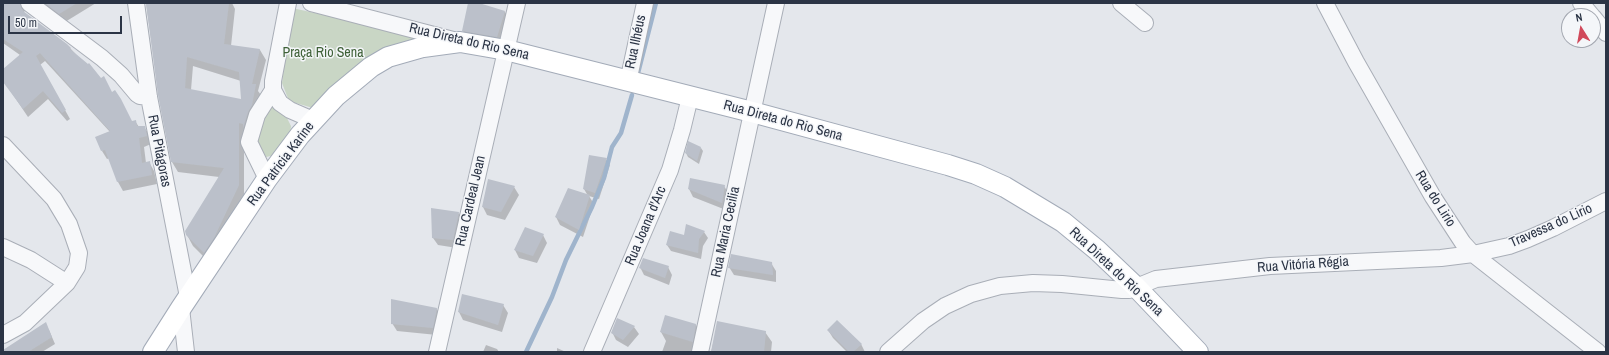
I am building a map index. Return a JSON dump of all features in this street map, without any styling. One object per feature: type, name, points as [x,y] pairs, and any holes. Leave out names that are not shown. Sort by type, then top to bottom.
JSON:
[{"type":"main road","name":"Rua Direta do Rio Sena","points":[[460,42],[506,50],[628,82],[752,112],[948,165],[976,174],[1005,187],[1063,222],[1097,250],[1198,352]]},
{"type":"main road","name":"Rua Patricia Karine","points":[[153,352],[267,179],[313,120],[336,96],[370,67],[388,57],[424,46],[460,42]]},
{"type":"street","points":[[29,3],[102,58],[121,75],[137,94],[140,96],[149,97]]},
{"type":"street","name":"Rua Pitágoras","points":[[136,3],[149,97],[184,303],[186,352]]},
{"type":"street","points":[[267,179],[249,142],[256,115],[272,90],[288,3]]},
{"type":"street","name":"Rua Direta do Rio Sena","points":[[311,3],[460,42]]},
{"type":"street","name":"Rua Cardeal Jean","points":[[437,352],[517,3]]},
{"type":"street","name":"Rua Ilhéus","points":[[628,82],[645,3]]},
{"type":"street","name":"Rua Maria Cecilia","points":[[700,352],[776,3]]},
{"type":"street","points":[[1121,3],[1145,23]]},
{"type":"street","name":"Rua do Lirio","points":[[1325,3],[1356,62],[1433,197],[1463,243],[1473,254],[1598,352]]},
{"type":"street","points":[[272,90],[280,103],[290,110],[313,120]]},
{"type":"street","name":"Rua Joana d'Arc","points":[[592,352],[670,170],[690,97]]},
{"type":"street","points":[[3,145],[54,199],[69,224],[79,253],[77,267],[66,283],[25,323],[3,335]]},
{"type":"street","name":"Travessa do Lirio","points":[[1473,254],[1509,246],[1528,239],[1606,201]]},
{"type":"street","points":[[3,247],[31,260],[66,283]]},
{"type":"street","name":"Rua Vitória Régia","points":[[888,352],[923,321],[945,306],[971,294],[1000,286],[1033,283],[1129,290],[1156,280],[1270,266],[1405,258],[1441,258],[1473,254]]},
{"type":"green space","name":"Praça Rio Sena","points":[[292,8],[416,35],[413,44],[313,108],[289,101],[282,83]]},
{"type":"green space","points":[[268,103],[287,118],[291,126],[290,139],[276,155],[266,157],[256,139]]},
{"type":"building","points":[[3,3],[20,3],[23,11],[67,44],[71,48],[70,49],[88,64],[89,63],[101,78],[104,76],[112,92],[115,90],[121,99],[132,121],[136,120],[137,126],[145,126],[147,136],[139,138],[142,163],[150,161],[152,175],[117,182],[105,150],[101,151],[95,137],[110,131],[40,53],[36,56],[66,110],[62,113],[43,91],[23,109],[3,82],[3,69],[23,52],[3,39]]},
{"type":"building","points":[[45,3],[77,3],[59,14]]},
{"type":"building","points":[[146,3],[229,3],[224,44],[260,49],[252,84],[256,84],[252,105],[243,128],[243,124],[239,123],[239,185],[214,238],[204,253],[186,235],[185,231],[224,168],[171,162],[158,95]],"holes":[[[187,57],[239,72],[241,99],[185,88]]]},
{"type":"building","points":[[468,3],[479,3],[505,11],[497,37],[462,31]]},
{"type":"building","points":[[688,141],[701,147],[697,161],[685,153]]},
{"type":"building","points":[[589,155],[607,158],[595,193],[583,189]]},
{"type":"building","points":[[690,178],[725,185],[722,203],[688,189]]},
{"type":"building","points":[[488,179],[515,186],[501,212],[482,207]]},
{"type":"building","points":[[568,188],[590,195],[579,230],[555,217]]},
{"type":"building","points":[[431,208],[459,212],[453,240],[432,238]]},
{"type":"building","points":[[686,224],[705,231],[699,239],[698,253],[666,245],[670,231],[684,235]]},
{"type":"building","points":[[525,227],[544,234],[533,256],[514,250]]},
{"type":"building","points":[[731,254],[772,262],[773,275],[728,268]]},
{"type":"building","points":[[643,258],[669,266],[665,278],[639,268]]},
{"type":"building","points":[[462,294],[504,304],[498,325],[458,312]]},
{"type":"building","points":[[391,299],[437,308],[433,328],[391,324]]},
{"type":"building","points":[[665,315],[696,324],[693,342],[660,332]]},
{"type":"building","points":[[617,318],[635,326],[623,340],[611,333]]},
{"type":"building","points":[[837,320],[862,344],[853,352],[849,352],[827,330]]},
{"type":"building","points":[[717,321],[766,331],[764,352],[711,352]]},
{"type":"building","points":[[46,322],[52,337],[28,352],[3,352],[3,350]]},
{"type":"waterway","points":[[637,77],[656,3]]},
{"type":"waterway","points":[[526,352],[552,297],[566,260],[592,207],[604,178],[612,147],[621,133],[632,95]]}]
